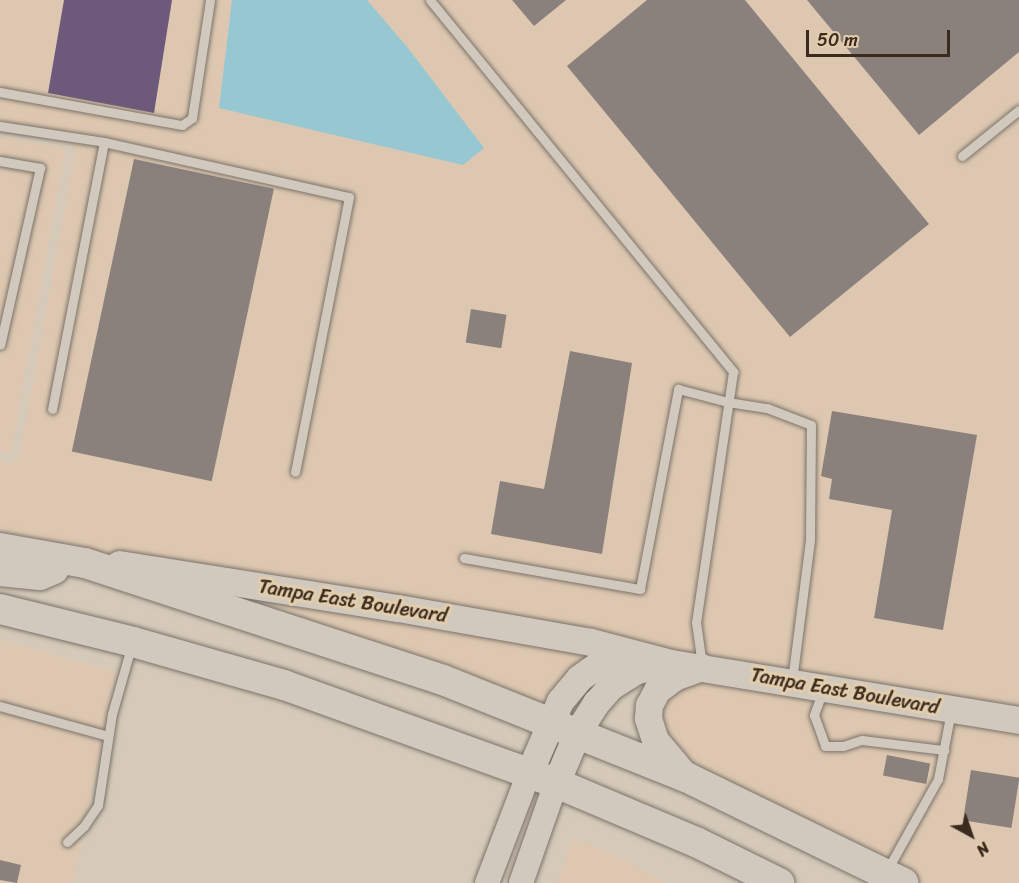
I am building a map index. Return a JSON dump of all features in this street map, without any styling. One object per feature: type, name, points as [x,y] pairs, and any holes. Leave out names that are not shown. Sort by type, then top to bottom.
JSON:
[{"type":"main road","points":[[0,548],[79,562],[443,680],[686,777],[894,878]]},
{"type":"main road","name":"Tampa East Boulevard","points":[[79,562],[117,564],[398,608],[619,650],[670,663],[1019,720]]},
{"type":"main road","points":[[0,571],[40,575],[79,562]]},
{"type":"main road","points":[[0,609],[133,642],[284,685],[543,778],[696,842],[780,883]]},
{"type":"main road","points":[[543,778],[550,722],[560,701],[579,678],[619,650]]},
{"type":"main road","name":"Tampa East Boulevard","points":[[543,778],[611,686],[637,670],[670,663]]},
{"type":"main road","points":[[686,777],[655,740],[648,718],[649,705],[657,690],[674,677],[702,667]]},
{"type":"street","points":[[488,883],[543,778]]},
{"type":"street","points":[[521,883],[543,778]]},
{"type":"lane","points":[[0,92],[182,125],[192,118],[210,0]]},
{"type":"lane","points":[[430,0],[732,372],[696,622],[702,667]]},
{"type":"lane","points":[[962,156],[1019,110]]},
{"type":"lane","points":[[0,126],[104,142],[349,197],[295,472]]},
{"type":"lane","points":[[52,409],[104,142]]},
{"type":"lane","points":[[0,161],[39,168],[0,345]]},
{"type":"lane","points":[[464,558],[640,589],[678,389],[728,402],[768,408],[811,425],[810,540],[792,682]]},
{"type":"lane","points":[[68,842],[84,826],[98,805],[112,714],[133,642]]},
{"type":"lane","points":[[824,688],[814,715],[825,746],[843,746],[862,740],[944,750]]},
{"type":"lane","points":[[0,706],[108,736]]},
{"type":"lane","points":[[894,878],[938,779],[952,709]]},
{"type":"shaded area","points":[[0,0],[232,0],[219,108],[463,165],[483,148],[408,48],[367,0],[1019,0],[1019,710],[709,658],[707,654],[700,656],[678,653],[677,650],[670,652],[625,640],[621,635],[616,638],[215,569],[75,549],[0,529],[0,461],[15,462],[19,456],[75,151],[69,140],[0,128]]},
{"type":"shaded area","points":[[0,137],[66,148],[11,453],[0,451]]},
{"type":"shaded area","points":[[255,599],[398,618],[593,654],[544,707]]},
{"type":"shaded area","points":[[0,639],[115,672],[74,883],[0,883]]},
{"type":"shaded area","points":[[705,678],[1019,731],[1019,883],[924,883],[688,764],[664,736],[659,709],[665,698],[680,687]]},
{"type":"shaded area","points":[[573,837],[610,852],[667,883],[556,883]]},
{"type":"water","points":[[232,0],[367,0],[408,48],[484,148],[463,165],[219,108]]},
{"type":"building: Offices","points":[[64,0],[172,0],[154,113],[48,93]]},
{"type":"building: Industry","points":[[512,0],[566,0],[534,26]]},
{"type":"building: Industry","points":[[647,0],[745,0],[929,224],[790,337],[567,66]]},
{"type":"building: Industry","points":[[807,0],[1019,0],[1019,52],[919,135]]},
{"type":"building: Industry","points":[[134,159],[274,189],[212,481],[72,451]]},
{"type":"building: Industry","points":[[471,309],[507,315],[501,348],[466,343]]},
{"type":"building: Industry","points":[[570,351],[632,363],[602,554],[491,534],[500,481],[544,489]]},
{"type":"building: Industry","points":[[832,411],[977,435],[943,630],[874,618],[892,510],[829,499],[832,479],[821,476]]},
{"type":"building: Industry","points":[[887,755],[930,763],[926,784],[883,776]]},
{"type":"building: Industry","points":[[971,770],[1019,778],[1011,828],[963,820]]},
{"type":"building: Industry","points":[[0,860],[21,865],[17,883],[0,880]]}]
